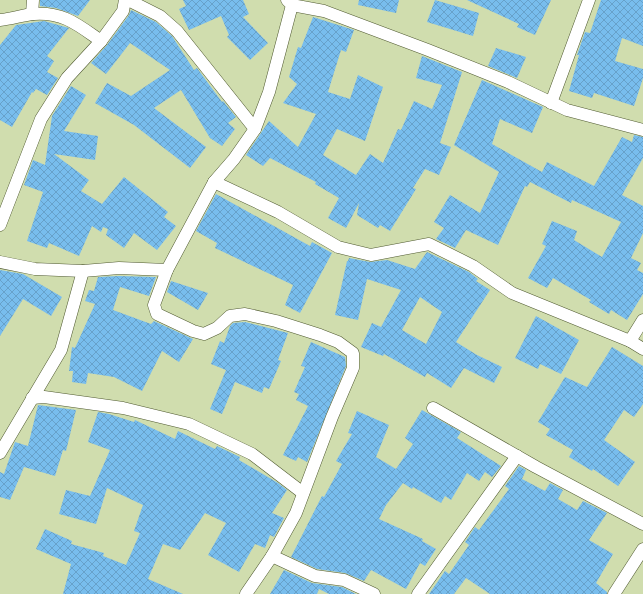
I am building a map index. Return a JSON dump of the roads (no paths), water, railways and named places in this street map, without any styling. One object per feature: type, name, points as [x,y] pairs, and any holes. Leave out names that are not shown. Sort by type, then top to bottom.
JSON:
[{"type":"street","points":[[32,14],[33,0]]},
{"type":"street","points":[[0,225],[41,119],[67,78],[101,41],[123,11],[126,0],[160,16],[177,30],[255,129]]},
{"type":"street","points":[[551,103],[589,0]]},
{"type":"street","points":[[246,594],[272,556],[296,513],[332,417],[353,368],[353,353],[338,342],[320,335],[276,321],[245,314],[230,316],[217,328],[204,334],[193,331],[157,314],[154,305],[166,270],[214,182],[234,159],[255,129],[269,92],[289,2],[324,11],[428,50],[508,82],[567,110],[643,130]]},
{"type":"street","points":[[0,20],[32,14],[54,14],[74,22],[101,41]]},
{"type":"street","points":[[214,182],[278,212],[338,247],[371,255],[429,244],[473,266],[512,293],[630,341],[643,349]]},
{"type":"street","points":[[0,262],[35,269],[83,271],[119,268],[166,270]]},
{"type":"street","points":[[0,453],[61,350],[83,271]]},
{"type":"street","points":[[630,341],[643,320]]},
{"type":"street","points":[[32,398],[44,397],[123,408],[189,424],[252,454],[303,493]]},
{"type":"street","points":[[433,408],[517,456],[643,524]]},
{"type":"street","points":[[418,594],[517,456]]},
{"type":"street","points":[[614,594],[643,549]]},
{"type":"street","points":[[272,556],[315,576],[344,580],[374,594]]}]
